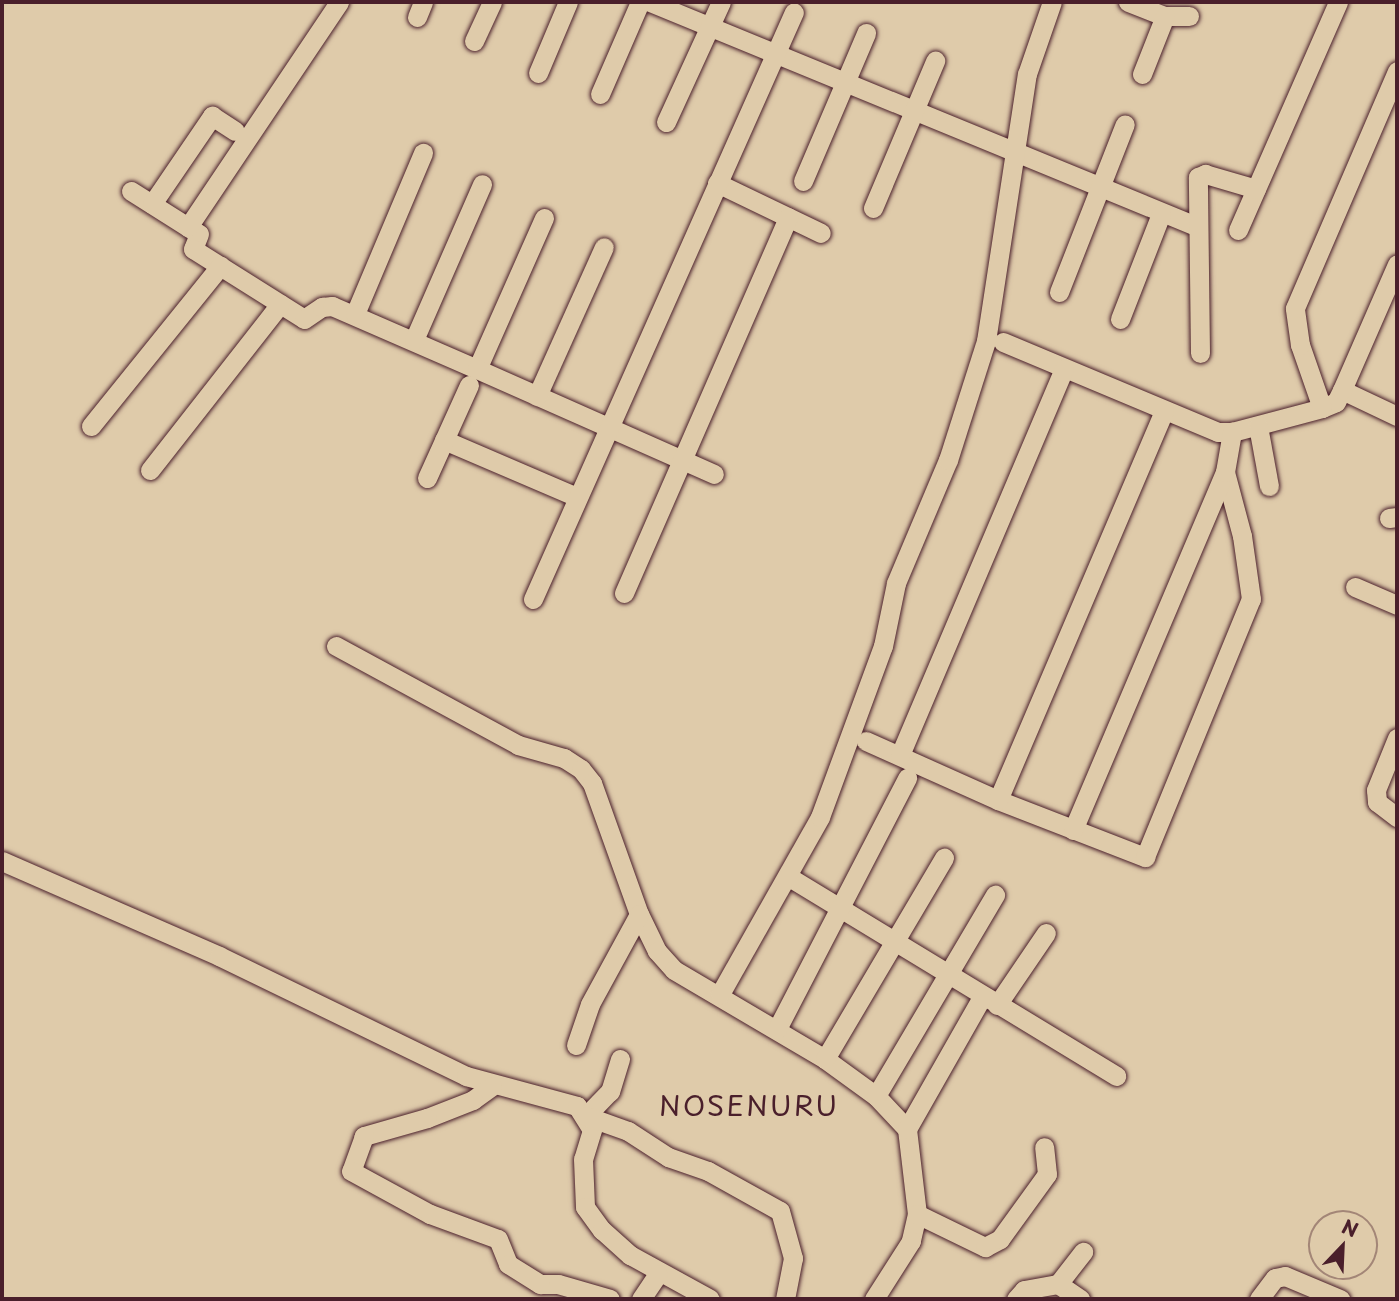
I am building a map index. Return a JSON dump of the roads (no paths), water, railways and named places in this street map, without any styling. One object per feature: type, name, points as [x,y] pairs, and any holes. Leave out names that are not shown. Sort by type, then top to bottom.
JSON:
[{"type":"street","points":[[188,227],[339,2]]},
{"type":"street","points":[[474,41],[492,2]]},
{"type":"street","points":[[538,73],[568,2]]},
{"type":"street","points":[[600,94],[640,2]]},
{"type":"street","points":[[650,2],[1015,151],[1161,214],[1196,226]]},
{"type":"street","points":[[666,122],[721,2]]},
{"type":"street","points":[[720,994],[789,877],[820,817],[883,646],[896,583],[948,460],[982,353],[1027,74],[1052,2]]},
{"type":"street","points":[[1128,2],[1165,16],[1189,16]]},
{"type":"street","points":[[1238,230],[1338,2]]},
{"type":"street","points":[[533,599],[794,12]]},
{"type":"street","points":[[1142,74],[1165,16]]},
{"type":"street","points":[[803,181],[866,33]]},
{"type":"street","points":[[873,208],[935,61]]},
{"type":"street","points":[[1322,408],[1300,345],[1295,308],[1397,71]]},
{"type":"street","points":[[152,204],[212,116],[235,131]]},
{"type":"street","points":[[1059,292],[1125,124]]},
{"type":"street","points":[[355,314],[423,153]]},
{"type":"street","points":[[1200,354],[1196,226],[1200,173],[1256,189]]},
{"type":"street","points":[[717,183],[821,233]]},
{"type":"street","points":[[414,340],[482,184]]},
{"type":"street","points":[[131,191],[200,234],[193,249],[308,320],[327,305],[355,314],[414,340],[473,377],[537,397],[714,474]]},
{"type":"street","points":[[1120,319],[1161,214]]},
{"type":"street","points":[[624,593],[788,217]]},
{"type":"street","points":[[427,478],[544,218]]},
{"type":"street","points":[[537,397],[604,247]]},
{"type":"street","points":[[1003,342],[1196,425],[1232,432],[1322,408],[1335,402],[1397,264]]},
{"type":"street","points":[[91,426],[220,266]]},
{"type":"street","points":[[150,470],[280,304]]},
{"type":"street","points":[[900,755],[1064,369]]},
{"type":"street","points":[[1342,390],[1397,416]]},
{"type":"street","points":[[998,800],[1164,411]]},
{"type":"street","points":[[1258,426],[1269,486]]},
{"type":"street","points":[[1073,830],[1224,472],[1232,432]]},
{"type":"street","points":[[444,440],[577,496]]},
{"type":"street","points":[[866,741],[998,800],[1145,857],[1251,598],[1242,536],[1224,472]]},
{"type":"street","points":[[1355,587],[1397,605]]},
{"type":"street","points":[[336,646],[518,745],[564,758],[582,769],[592,783],[639,914],[657,951],[674,970],[720,994],[825,1059],[876,1096],[907,1129],[917,1214],[911,1241],[874,1299]]},
{"type":"street","points":[[1397,738],[1376,790],[1377,802],[1397,817]]},
{"type":"street","points":[[777,1029],[841,910],[907,778]]},
{"type":"street","points":[[825,1059],[944,858]]},
{"type":"street","points":[[2,861],[219,956],[492,1086],[549,1096],[578,1106],[592,1129],[583,1159],[585,1207],[601,1230],[658,1274],[710,1299]]},
{"type":"street","points":[[789,877],[1116,1076]]},
{"type":"street","points":[[876,1096],[995,895]]},
{"type":"street","points":[[576,1045],[590,1004],[639,914]]},
{"type":"street","points":[[907,1129],[990,1001],[1046,933]]},
{"type":"street","points":[[586,1116],[610,1091],[620,1059]]},
{"type":"street","points":[[492,1086],[473,1100],[427,1118],[364,1136],[351,1171],[430,1214],[498,1239],[508,1264],[540,1284],[558,1284],[610,1299]]},
{"type":"street","points":[[586,1116],[628,1131],[668,1157],[708,1171],[780,1211],[793,1258],[785,1299]]},
{"type":"street","points":[[917,1214],[985,1247],[1000,1239],[1047,1174],[1044,1147]]},
{"type":"street","points":[[1016,1299],[1024,1290],[1058,1284],[1083,1252]]},
{"type":"street","points":[[641,1299],[658,1274]]},
{"type":"street","points":[[1259,1299],[1275,1278],[1285,1276],[1340,1299]]},
{"type":"street","points":[[1058,1284],[1080,1299]]},
{"type":"district","name":"NOSENURU","points":[[749,1105]]}]
